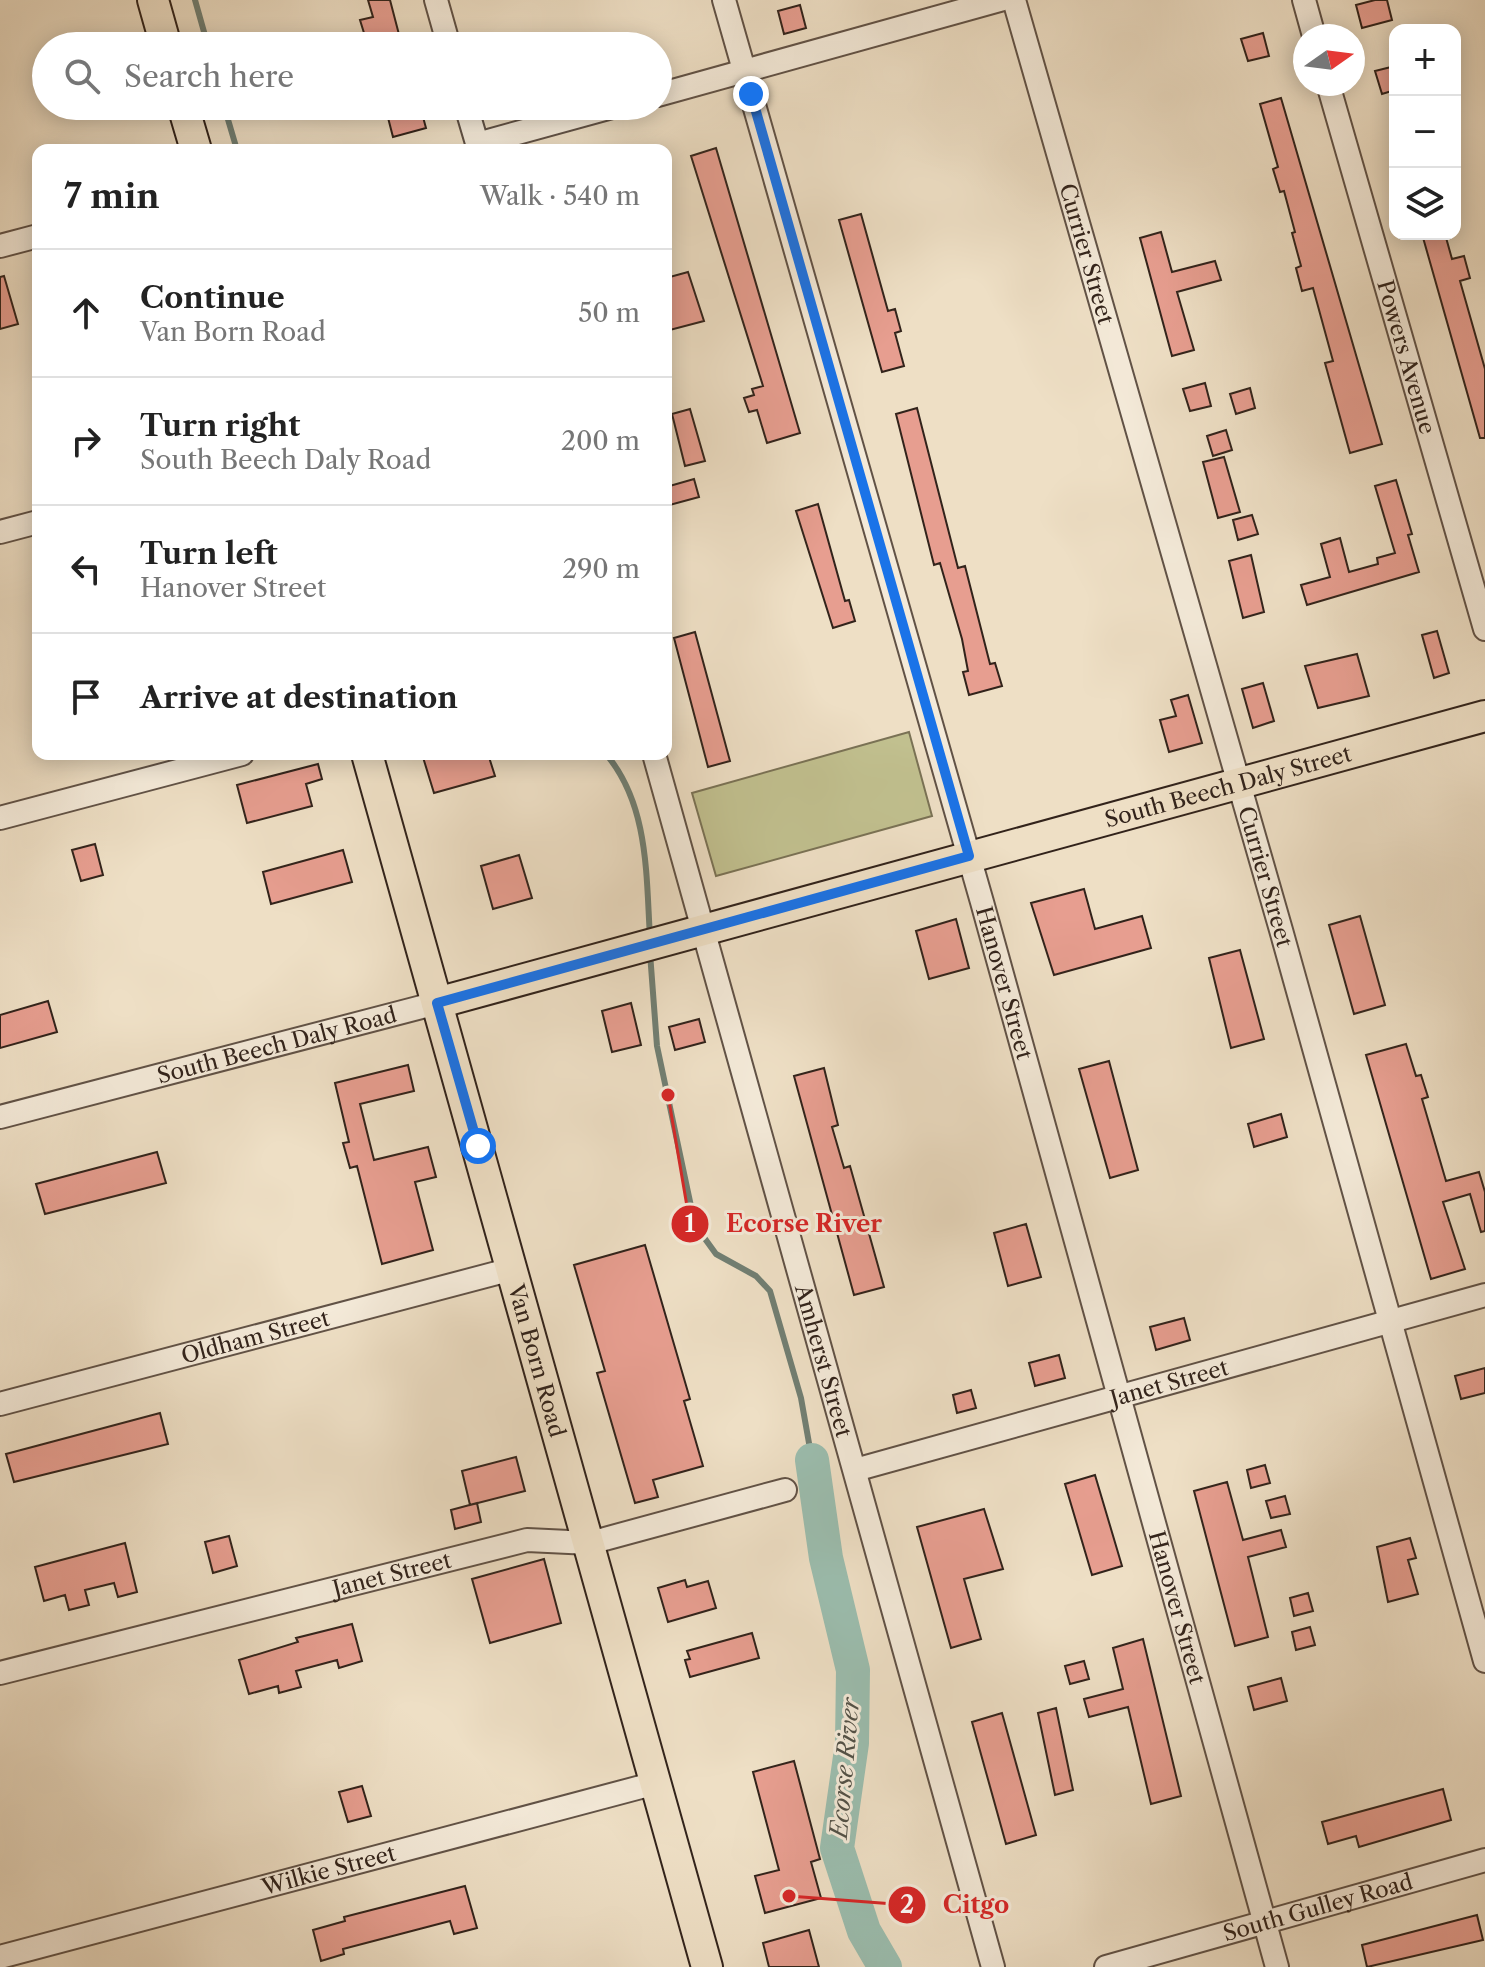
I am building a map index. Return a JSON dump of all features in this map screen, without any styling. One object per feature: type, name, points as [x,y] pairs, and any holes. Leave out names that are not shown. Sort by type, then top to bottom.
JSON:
[{"type":"main road","points":[[153,0],[162,32]]},
{"type":"main road","points":[[187,120],[194,144]]},
{"type":"main road","name":"South Beech Daly Street","points":[[969,856],[1485,716]]},
{"type":"main road","name":"Van Born Road","points":[[369,760],[707,1967]]},
{"type":"main road","name":"South Beech Daly Road","points":[[437,1003],[969,856]]},
{"type":"street","points":[[436,0],[445,32]]},
{"type":"street","name":"Hanover Street","points":[[724,0],[1121,1395],[1267,1921],[1277,1967]]},
{"type":"street","points":[[672,91],[1000,0]]},
{"type":"street","name":"Currier Street","points":[[1014,0],[1239,781],[1485,1661]]},
{"type":"street","points":[[1304,0],[1311,24]]},
{"type":"street","name":"Powers Avenue","points":[[1331,96],[1485,629]]},
{"type":"street","points":[[470,120],[477,144]]},
{"type":"street","points":[[488,144],[569,120]]},
{"type":"street","points":[[0,246],[32,238]]},
{"type":"street","points":[[0,532],[32,524]]},
{"type":"street","points":[[0,818],[219,760]]},
{"type":"street","name":"Amherst Street","points":[[656,760],[993,1967]]},
{"type":"street","name":"South Beech Daly Road","points":[[0,1117],[437,1003]]},
{"type":"street","name":"Oldham Street","points":[[0,1404],[512,1269]]},
{"type":"street","name":"Janet Street","points":[[855,1470],[1485,1295]]},
{"type":"street","name":"Janet Street","points":[[0,1673],[527,1540],[590,1543],[785,1490]]},
{"type":"street","name":"Wilkie Street","points":[[0,1957],[656,1783]]},
{"type":"street","name":"South Gulley Road","points":[[1106,1967],[1485,1860]]},
{"type":"shaded area","points":[[909,732],[932,816],[716,876],[692,793]]},
{"type":"building","points":[[368,0],[390,0],[398,32],[364,32],[360,20],[373,17]]},
{"type":"building","points":[[1387,0],[1392,20],[1365,27],[1365,24],[1361,24],[1356,5]]},
{"type":"building","points":[[800,5],[806,28],[784,34],[778,11]]},
{"type":"building","points":[[1263,33],[1269,56],[1248,61],[1241,39]]},
{"type":"building","points":[[1389,68],[1389,92],[1382,94],[1375,71]]},
{"type":"building","points":[[1281,98],[1382,444],[1350,453],[1325,363],[1333,361],[1313,288],[1302,291],[1296,268],[1301,266],[1292,233],[1295,232],[1284,191],[1280,192],[1273,169],[1278,167],[1260,104]]},
{"type":"building","points":[[389,120],[424,120],[426,128],[393,137]]},
{"type":"building","points":[[716,148],[800,433],[767,443],[757,410],[749,412],[744,398],[754,395],[752,389],[763,386],[691,156]]},
{"type":"building","points":[[861,214],[888,311],[895,309],[901,331],[895,333],[904,366],[882,372],[839,220]]},
{"type":"building","points":[[1161,232],[1172,272],[1215,261],[1221,280],[1177,292],[1194,350],[1172,356],[1140,238]]},
{"type":"building","points":[[1424,240],[1447,240],[1452,259],[1464,256],[1470,278],[1460,281],[1485,369],[1485,438],[1480,438]]},
{"type":"building","points":[[688,272],[704,321],[672,329],[672,276]]},
{"type":"building","points":[[4,276],[18,324],[0,329],[0,277]]},
{"type":"building","points":[[1205,383],[1211,406],[1190,411],[1183,389]]},
{"type":"building","points":[[1250,388],[1255,408],[1236,414],[1230,394]]},
{"type":"building","points":[[917,408],[958,568],[965,566],[990,664],[995,663],[1002,686],[969,695],[963,672],[968,671],[962,639],[940,563],[934,565],[896,414]]},
{"type":"building","points":[[690,409],[705,461],[685,466],[672,414]]},
{"type":"building","points":[[1226,430],[1232,450],[1213,456],[1207,436]]},
{"type":"building","points":[[1224,457],[1240,512],[1218,518],[1203,462]]},
{"type":"building","points":[[694,479],[699,497],[672,504],[672,485]]},
{"type":"building","points":[[1396,480],[1412,534],[1408,535],[1419,572],[1307,605],[1301,585],[1330,577],[1321,544],[1340,538],[1349,572],[1378,564],[1377,558],[1395,553],[1375,486]]},
{"type":"building","points":[[818,504],[845,601],[849,600],[855,621],[833,628],[796,511]]},
{"type":"building","points":[[1252,515],[1258,534],[1238,540],[1233,520]]},
{"type":"building","points":[[1251,555],[1264,612],[1243,618],[1229,561]]},
{"type":"building","points":[[1437,631],[1449,673],[1434,678],[1422,635]]},
{"type":"building","points":[[695,632],[730,761],[708,767],[674,638]]},
{"type":"building","points":[[1357,654],[1369,696],[1318,708],[1305,666]]},
{"type":"building","points":[[1263,683],[1274,721],[1253,728],[1242,689]]},
{"type":"building","points":[[1188,695],[1202,743],[1169,752],[1160,720],[1176,716],[1171,700]]},
{"type":"building","points":[[424,760],[490,760],[495,776],[434,793]]},
{"type":"building","points":[[318,764],[322,779],[306,784],[312,806],[247,823],[237,785]]},
{"type":"building","points":[[95,844],[103,875],[81,881],[72,850]]},
{"type":"building","points":[[343,850],[352,882],[271,904],[263,872]]},
{"type":"building","points":[[519,855],[532,898],[493,909],[481,866]]},
{"type":"building","points":[[1084,889],[1095,929],[1142,916],[1151,948],[1054,975],[1031,903]]},
{"type":"building","points":[[1360,916],[1385,1005],[1354,1014],[1329,925]]},
{"type":"building","points":[[956,919],[969,968],[929,979],[916,931]]},
{"type":"building","points":[[1240,950],[1264,1039],[1231,1048],[1209,958]]},
{"type":"building","points":[[48,1001],[57,1032],[0,1048],[0,1015]]},
{"type":"building","points":[[631,1003],[641,1045],[612,1052],[602,1011]]},
{"type":"building","points":[[699,1019],[705,1042],[675,1050],[669,1027]]},
{"type":"building","points":[[1406,1044],[1416,1076],[1421,1075],[1428,1097],[1422,1099],[1446,1181],[1479,1172],[1485,1192],[1485,1231],[1481,1232],[1470,1194],[1443,1202],[1465,1269],[1431,1279],[1366,1055]]},
{"type":"building","points":[[1109,1061],[1138,1170],[1110,1178],[1079,1069]]},
{"type":"building","points":[[408,1065],[414,1091],[360,1104],[374,1160],[428,1147],[436,1177],[415,1182],[433,1250],[382,1264],[357,1166],[350,1168],[343,1143],[349,1142],[335,1083]]},
{"type":"building","points":[[824,1068],[838,1125],[832,1127],[844,1168],[850,1166],[884,1287],[854,1295],[794,1076]]},
{"type":"building","points":[[1281,1114],[1287,1137],[1254,1147],[1248,1124]]},
{"type":"building","points":[[157,1152],[166,1183],[45,1214],[36,1184]]},
{"type":"building","points":[[1026,1224],[1041,1277],[1008,1286],[994,1233]]},
{"type":"building","points":[[645,1245],[690,1399],[684,1401],[703,1466],[653,1480],[658,1497],[635,1503],[597,1373],[605,1371],[574,1265]]},
{"type":"building","points":[[1184,1318],[1190,1340],[1156,1350],[1150,1327]]},
{"type":"building","points":[[1059,1355],[1065,1378],[1035,1386],[1029,1363]]},
{"type":"building","points":[[1485,1368],[1485,1393],[1461,1399],[1455,1376]]},
{"type":"building","points":[[971,1390],[976,1408],[957,1413],[953,1395]]},
{"type":"building","points":[[160,1413],[168,1444],[14,1482],[6,1454]]},
{"type":"building","points":[[516,1457],[525,1491],[470,1505],[462,1471]]},
{"type":"building","points":[[1265,1465],[1270,1483],[1251,1488],[1247,1470]]},
{"type":"building","points":[[1095,1475],[1122,1566],[1092,1575],[1065,1484]]},
{"type":"building","points":[[1227,1482],[1243,1540],[1281,1530],[1286,1547],[1248,1557],[1268,1637],[1235,1646],[1194,1491]]},
{"type":"building","points":[[1285,1496],[1290,1514],[1271,1518],[1266,1501]]},
{"type":"building","points":[[477,1503],[481,1522],[455,1529],[451,1510]]},
{"type":"building","points":[[984,1509],[1003,1569],[964,1579],[981,1639],[951,1648],[917,1527]]},
{"type":"building","points":[[229,1536],[237,1566],[213,1573],[205,1542]]},
{"type":"building","points":[[1410,1538],[1416,1558],[1408,1560],[1418,1594],[1388,1602],[1377,1547]]},
{"type":"building","points":[[125,1543],[137,1592],[118,1597],[114,1583],[85,1590],[89,1605],[69,1610],[65,1595],[44,1601],[35,1567]]},
{"type":"building","points":[[544,1559],[561,1623],[490,1643],[472,1579]]},
{"type":"building","points":[[685,1580],[687,1587],[708,1581],[716,1608],[668,1622],[658,1588]]},
{"type":"building","points":[[1308,1593],[1313,1611],[1294,1616],[1290,1598]]},
{"type":"building","points":[[352,1624],[362,1661],[339,1668],[337,1660],[296,1671],[301,1687],[279,1693],[278,1686],[249,1694],[239,1660],[298,1642],[296,1638]]},
{"type":"building","points":[[1310,1627],[1315,1645],[1296,1650],[1292,1632]]},
{"type":"building","points":[[752,1633],[759,1658],[690,1677],[685,1660],[690,1659],[687,1651]]},
{"type":"building","points":[[1143,1639],[1181,1796],[1151,1804],[1128,1707],[1089,1717],[1084,1699],[1123,1689],[1113,1648]]},
{"type":"building","points":[[1084,1661],[1089,1679],[1070,1684],[1065,1666]]},
{"type":"building","points":[[1281,1678],[1287,1701],[1254,1710],[1248,1687]]},
{"type":"building","points":[[1056,1708],[1073,1790],[1055,1795],[1038,1713]]},
{"type":"building","points":[[1002,1713],[1036,1835],[1006,1844],[972,1722]]},
{"type":"building","points":[[794,1761],[820,1859],[811,1862],[821,1898],[765,1913],[755,1876],[779,1870],[753,1772]]},
{"type":"building","points":[[362,1786],[371,1816],[348,1822],[339,1792]]},
{"type":"building","points":[[1443,1789],[1451,1820],[1359,1847],[1356,1836],[1328,1844],[1322,1822]]},
{"type":"building","points":[[465,1886],[477,1928],[454,1934],[450,1921],[343,1949],[344,1954],[321,1961],[313,1930],[345,1921],[344,1917]]},
{"type":"building","points":[[1477,1915],[1483,1940],[1367,1967],[1362,1945]]},
{"type":"building","points":[[809,1930],[819,1967],[769,1967],[763,1943]]},
{"type":"waterway","name":"Ecorse River","points":[[195,0],[204,32]]},
{"type":"waterway","name":"Ecorse River","points":[[228,120],[235,144]]},
{"type":"waterway","name":"Ecorse River","points":[[610,760],[620,774],[638,818],[646,865],[650,937]]},
{"type":"waterway","name":"Ecorse River","points":[[650,953],[657,1046],[695,1225],[716,1254],[756,1276],[770,1291],[801,1398],[812,1460]]},
{"type":"waterway","name":"Ecorse River","points":[[812,1460],[826,1558],[853,1670],[852,1743],[837,1848],[864,1931],[885,1967]]},
{"type":"place","name":"Ecorse River","points":[[668,1095]]},
{"type":"place","name":"Citgo","points":[[789,1896]]},
{"type":"route","points":[[478,1146],[437,1003],[969,856],[751,94]]}]
